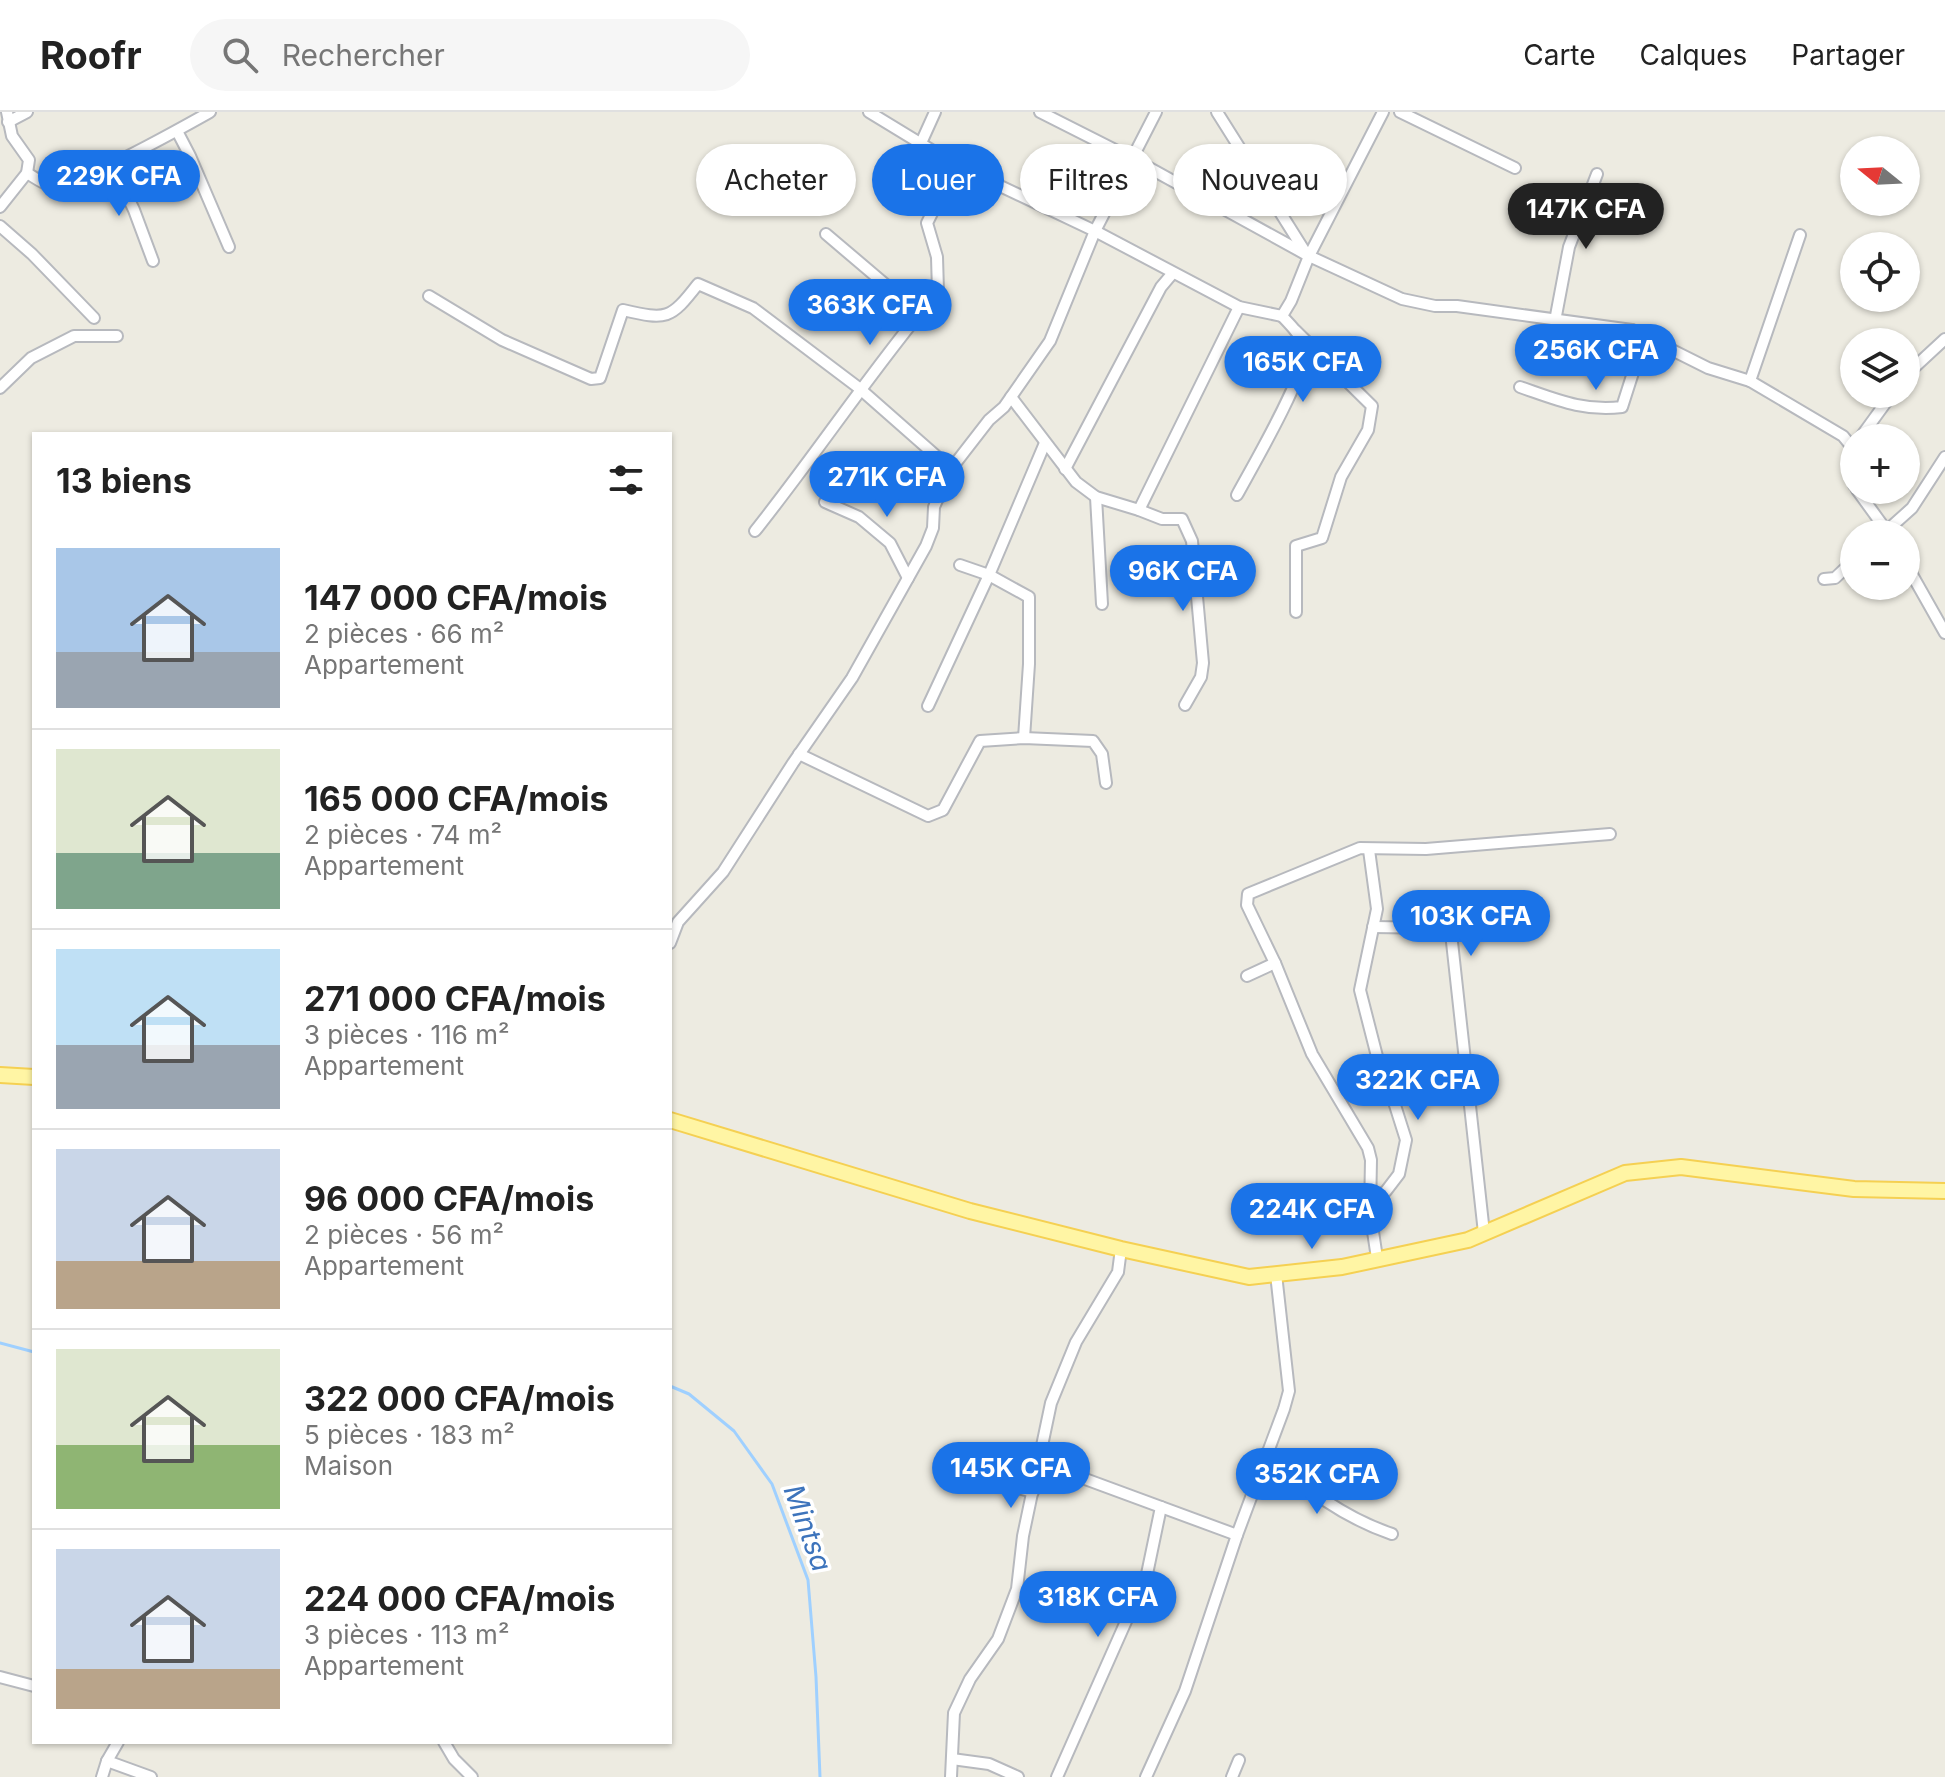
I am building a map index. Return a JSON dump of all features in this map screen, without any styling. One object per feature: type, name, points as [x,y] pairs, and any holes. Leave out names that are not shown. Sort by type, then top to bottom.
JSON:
[{"type":"main road","points":[[0,1075],[32,1077]]},
{"type":"main road","points":[[672,1121],[970,1211],[1249,1277],[1342,1267],[1468,1240],[1625,1173],[1681,1167],[1854,1189],[1945,1191]]},
{"type":"street","points":[[0,207],[27,173],[29,160],[12,136],[7,117],[27,112]]},
{"type":"street","points":[[27,173],[50,185],[65,183],[112,164],[210,112]]},
{"type":"street","points":[[869,112],[921,143],[935,112]]},
{"type":"street","points":[[1040,112],[1103,144]]},
{"type":"street","points":[[1140,144],[1156,112]]},
{"type":"street","points":[[1217,112],[1309,256]]},
{"type":"street","points":[[1282,316],[1309,256],[1383,112]]},
{"type":"street","points":[[1400,112],[1515,168]]},
{"type":"street","points":[[177,131],[229,247]]},
{"type":"street","points":[[112,164],[153,261]]},
{"type":"street","points":[[1157,172],[1309,256],[1402,299],[1435,306],[1457,306],[1632,330],[1708,368],[1750,381],[1840,434]]},
{"type":"street","points":[[1555,321],[1569,247],[1597,174]]},
{"type":"street","points":[[1004,188],[1095,231],[1239,307],[1282,316],[1372,406],[1368,430],[1341,477],[1322,538],[1296,546],[1296,612]]},
{"type":"street","points":[[755,531],[805,469],[859,388],[938,291],[937,257],[927,223],[930,216]]},
{"type":"street","points":[[672,938],[678,922],[723,872],[852,678],[926,546],[933,528],[934,507],[951,469],[1011,397],[1050,341],[1103,216]]},
{"type":"street","points":[[0,226],[94,318]]},
{"type":"street","points":[[826,234],[919,313]]},
{"type":"street","points":[[1750,381],[1800,235]]},
{"type":"street","points":[[1065,469],[1161,287],[1172,274]]},
{"type":"street","points":[[429,296],[502,340],[591,379],[600,378],[623,310],[659,318],[679,309],[698,284],[753,308],[859,388],[951,469]]},
{"type":"street","points":[[1139,510],[1239,307]]},
{"type":"street","points":[[1520,387],[1579,408],[1603,410],[1622,407],[1638,357],[1632,330]]},
{"type":"street","points":[[1237,495],[1297,376],[1304,354],[1296,331]]},
{"type":"street","points":[[0,388],[31,358],[74,336],[117,336]]},
{"type":"street","points":[[1920,362],[1945,339]]},
{"type":"street","points":[[1011,397],[1076,482],[1096,497],[1162,519],[1182,519],[1192,541],[1203,663],[1201,677],[1185,705]]},
{"type":"street","points":[[928,706],[950,653],[989,575],[1045,443]]},
{"type":"street","points":[[1900,520],[1912,508],[1945,457]]},
{"type":"street","points":[[1096,497],[1102,604]]},
{"type":"street","points":[[825,502],[859,517],[890,543],[908,578]]},
{"type":"street","points":[[960,565],[989,575],[1029,597],[1024,738]]},
{"type":"street","points":[[1824,579],[1835,578],[1840,573]]},
{"type":"street","points":[[1920,589],[1945,633]]},
{"type":"street","points":[[799,754],[928,816],[943,810],[980,741],[1024,738],[1093,741],[1102,754],[1106,783]]},
{"type":"street","points":[[1377,1258],[1370,1212],[1371,1160],[1368,1148],[1312,1054],[1275,963],[1247,905],[1248,894],[1360,848],[1426,849],[1610,834]]},
{"type":"street","points":[[1369,850],[1377,909],[1360,990],[1380,1068],[1406,1140],[1399,1174],[1386,1191],[1372,1201]]},
{"type":"street","points":[[1373,927],[1439,928],[1451,933],[1472,923],[1534,923]]},
{"type":"street","points":[[1451,933],[1484,1233]]},
{"type":"street","points":[[1247,976],[1275,963]]},
{"type":"street","points":[[951,1777],[954,1713],[970,1679],[998,1639],[1017,1589],[1023,1536],[1051,1403],[1076,1342],[1118,1272],[1121,1249]]},
{"type":"street","points":[[1146,1777],[1185,1691],[1289,1391],[1276,1274]]},
{"type":"street","points":[[1267,1455],[1313,1495],[1366,1525],[1392,1534]]},
{"type":"street","points":[[1039,1462],[1237,1535]]},
{"type":"street","points":[[948,1470],[1033,1492]]},
{"type":"street","points":[[1057,1777],[1147,1574],[1161,1507]]},
{"type":"street","points":[[0,1677],[32,1685]]},
{"type":"street","points":[[102,1777],[117,1744]]},
{"type":"street","points":[[445,1744],[454,1759],[472,1777]]},
{"type":"street","points":[[952,1759],[989,1764],[1018,1777]]},
{"type":"street","points":[[1232,1777],[1239,1760]]},
{"type":"street","points":[[107,1761],[151,1777]]},
{"type":"waterway","name":"Mintsa","points":[[0,1343],[32,1351]]},
{"type":"waterway","name":"Mintsa","points":[[672,1387],[689,1394],[734,1431],[772,1484],[808,1580],[820,1777]]}]
